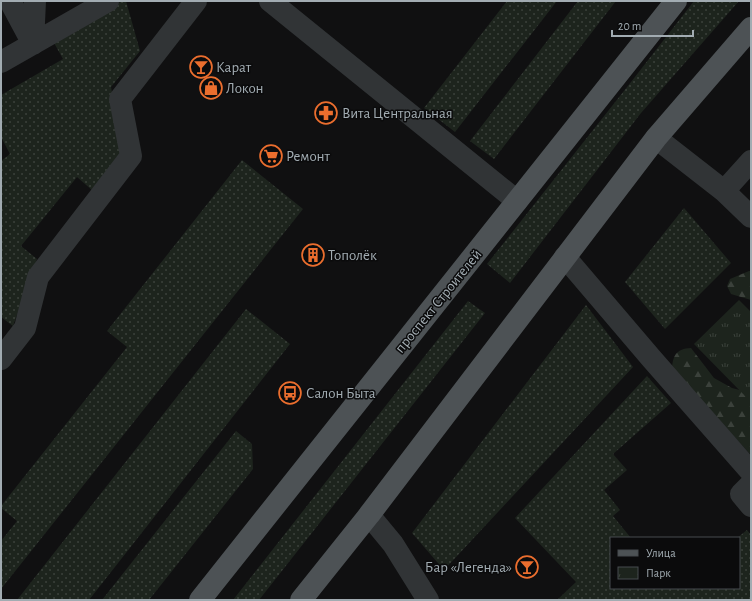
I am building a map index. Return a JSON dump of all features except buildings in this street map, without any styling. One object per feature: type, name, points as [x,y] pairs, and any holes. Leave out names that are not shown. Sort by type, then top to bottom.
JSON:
[{"type":"main road","name":"проспект Строителей","points":[[200,600],[676,1]]},
{"type":"main road","points":[[301,600],[369,515],[656,138],[751,28]]},
{"type":"lane","points":[[10,1],[33,44]]},
{"type":"lane","points":[[33,44],[35,1]]},
{"type":"lane","points":[[1,62],[108,1]]},
{"type":"lane","points":[[1,359],[25,328],[38,277],[131,156],[120,99],[196,1]]},
{"type":"lane","points":[[279,4],[518,201]]},
{"type":"lane","points":[[656,138],[724,191],[751,217]]},
{"type":"lane","points":[[724,191],[751,161]]},
{"type":"lane","points":[[565,257],[650,358],[751,472]]},
{"type":"lane","points":[[751,484],[741,494],[751,506]]},
{"type":"lane","points":[[369,515],[393,544],[428,600]]},
{"type":"green space","points":[[122,1],[126,1],[140,51],[111,87],[124,153],[93,191],[77,177],[21,246],[37,259],[13,326],[1,317],[1,161],[10,154],[1,137],[1,95],[63,59],[53,41]]},
{"type":"green space","points":[[507,1],[557,1],[455,132],[424,108]]},
{"type":"green space","points":[[578,1],[616,1],[494,159],[470,141]]},
{"type":"green space","points":[[694,1],[739,1],[641,113],[510,283],[487,264]]},
{"type":"green space","points":[[242,160],[303,209],[1,589],[1,541],[17,521],[1,508],[1,506],[127,347],[107,331]]},
{"type":"green space","points":[[684,208],[731,263],[665,329],[625,282]]},
{"type":"green space","points":[[751,271],[751,300],[731,294],[727,286],[730,279]]},
{"type":"green space","points":[[739,300],[751,312],[751,402],[694,344]]},
{"type":"green space","points":[[468,301],[485,313],[259,600],[233,600]]},
{"type":"green space","points":[[586,305],[633,367],[444,570],[412,533]]},
{"type":"green space","points":[[246,309],[290,344],[89,600],[17,600]]},
{"type":"green space","points":[[691,348],[714,378],[732,388],[751,393],[751,455],[672,369],[674,356],[679,351]]},
{"type":"green space","points":[[647,376],[671,403],[613,454],[627,470],[604,490],[620,510],[613,516],[630,537],[610,537],[610,589],[740,589],[740,537],[738,537],[747,530],[751,535],[751,600],[557,600],[576,582],[515,518]]},
{"type":"green space","points":[[236,431],[252,444],[253,469],[149,600],[102,600]]},
{"type":"place","name":"Карат","points":[[201,67]]},
{"type":"place","name":"Локон","points":[[211,88]]},
{"type":"place","name":"Вита Центральная","points":[[326,113]]},
{"type":"place","name":"Ремонт","points":[[271,156]]},
{"type":"place","name":"Тополёк","points":[[313,255]]},
{"type":"place","name":"Салон Быта","points":[[290,393]]},
{"type":"place","name":"Бар «Легенда»","points":[[527,567]]}]
